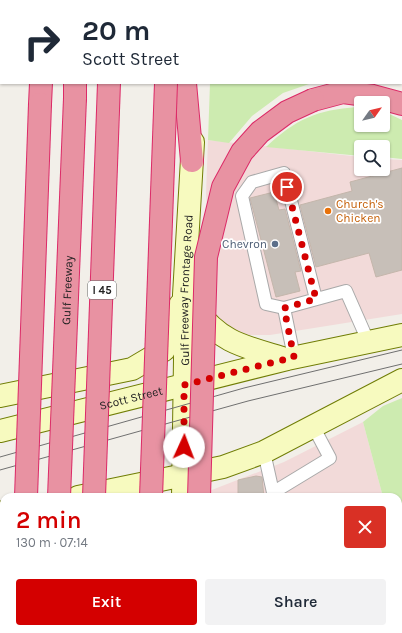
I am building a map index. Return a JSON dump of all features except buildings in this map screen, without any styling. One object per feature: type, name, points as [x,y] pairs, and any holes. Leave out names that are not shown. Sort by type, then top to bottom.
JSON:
[{"type":"highway","name":"I 45","points":[[94,493],[109,84]]},
{"type":"highway","points":[[151,493],[166,84]]},
{"type":"highway","points":[[184,84],[192,161]]},
{"type":"highway","name":"Gulf Freeway","points":[[60,493],[75,90]]},
{"type":"highway","points":[[199,493],[206,256],[223,186],[242,152],[260,132],[287,112],[313,100],[342,92],[373,96],[402,104]]},
{"type":"highway","points":[[26,493],[41,94]]},
{"type":"main road","name":"Gulf Freeway Frontage Road","points":[[183,493],[184,294],[192,161],[194,84]]},
{"type":"main road","points":[[184,294],[220,336],[245,347],[290,358]]},
{"type":"main road","points":[[0,396],[132,369],[164,350],[184,294]]},
{"type":"main road","name":"Scott Street","points":[[0,431],[290,358],[402,335]]},
{"type":"main road","points":[[97,493],[222,467],[264,452],[402,380]]},
{"type":"lane","points":[[316,299],[284,173],[252,182],[242,196],[246,220],[266,304],[284,308],[346,291],[368,341]]},
{"type":"lane","points":[[284,308],[290,358]]},
{"type":"lane","points":[[277,493],[330,458],[313,426]]},
{"type":"lane","points":[[264,452],[274,493]]},
{"type":"shaded area","points":[[208,140],[354,156],[354,176],[390,176],[390,159],[402,160],[402,314],[270,335],[249,335],[234,331],[222,323],[217,317],[211,264],[206,194]]},
{"type":"shaded area","points":[[363,422],[382,493],[204,493],[284,462]]},
{"type":"green space","points":[[210,84],[309,84],[283,93],[252,116],[229,143],[208,140]]},
{"type":"green space","points":[[354,107],[354,132],[390,132],[390,114],[402,120],[402,159],[390,158],[390,140],[354,140],[354,155],[266,147],[287,129],[297,123],[319,114],[343,108]]},
{"type":"green space","points":[[402,398],[402,493],[382,493],[363,422],[383,406]]},
{"type":"tram line","points":[[0,457],[244,388],[402,350]]},
{"type":"tram line","points":[[0,470],[248,401],[402,364]]},
{"type":"place","name":"Church's Chicken","points":[[328,211]]},
{"type":"place","name":"Chevron","points":[[275,244]]},
{"type":"route","points":[[184,447],[184,385],[294,357],[284,308],[316,299],[287,187]]}]
